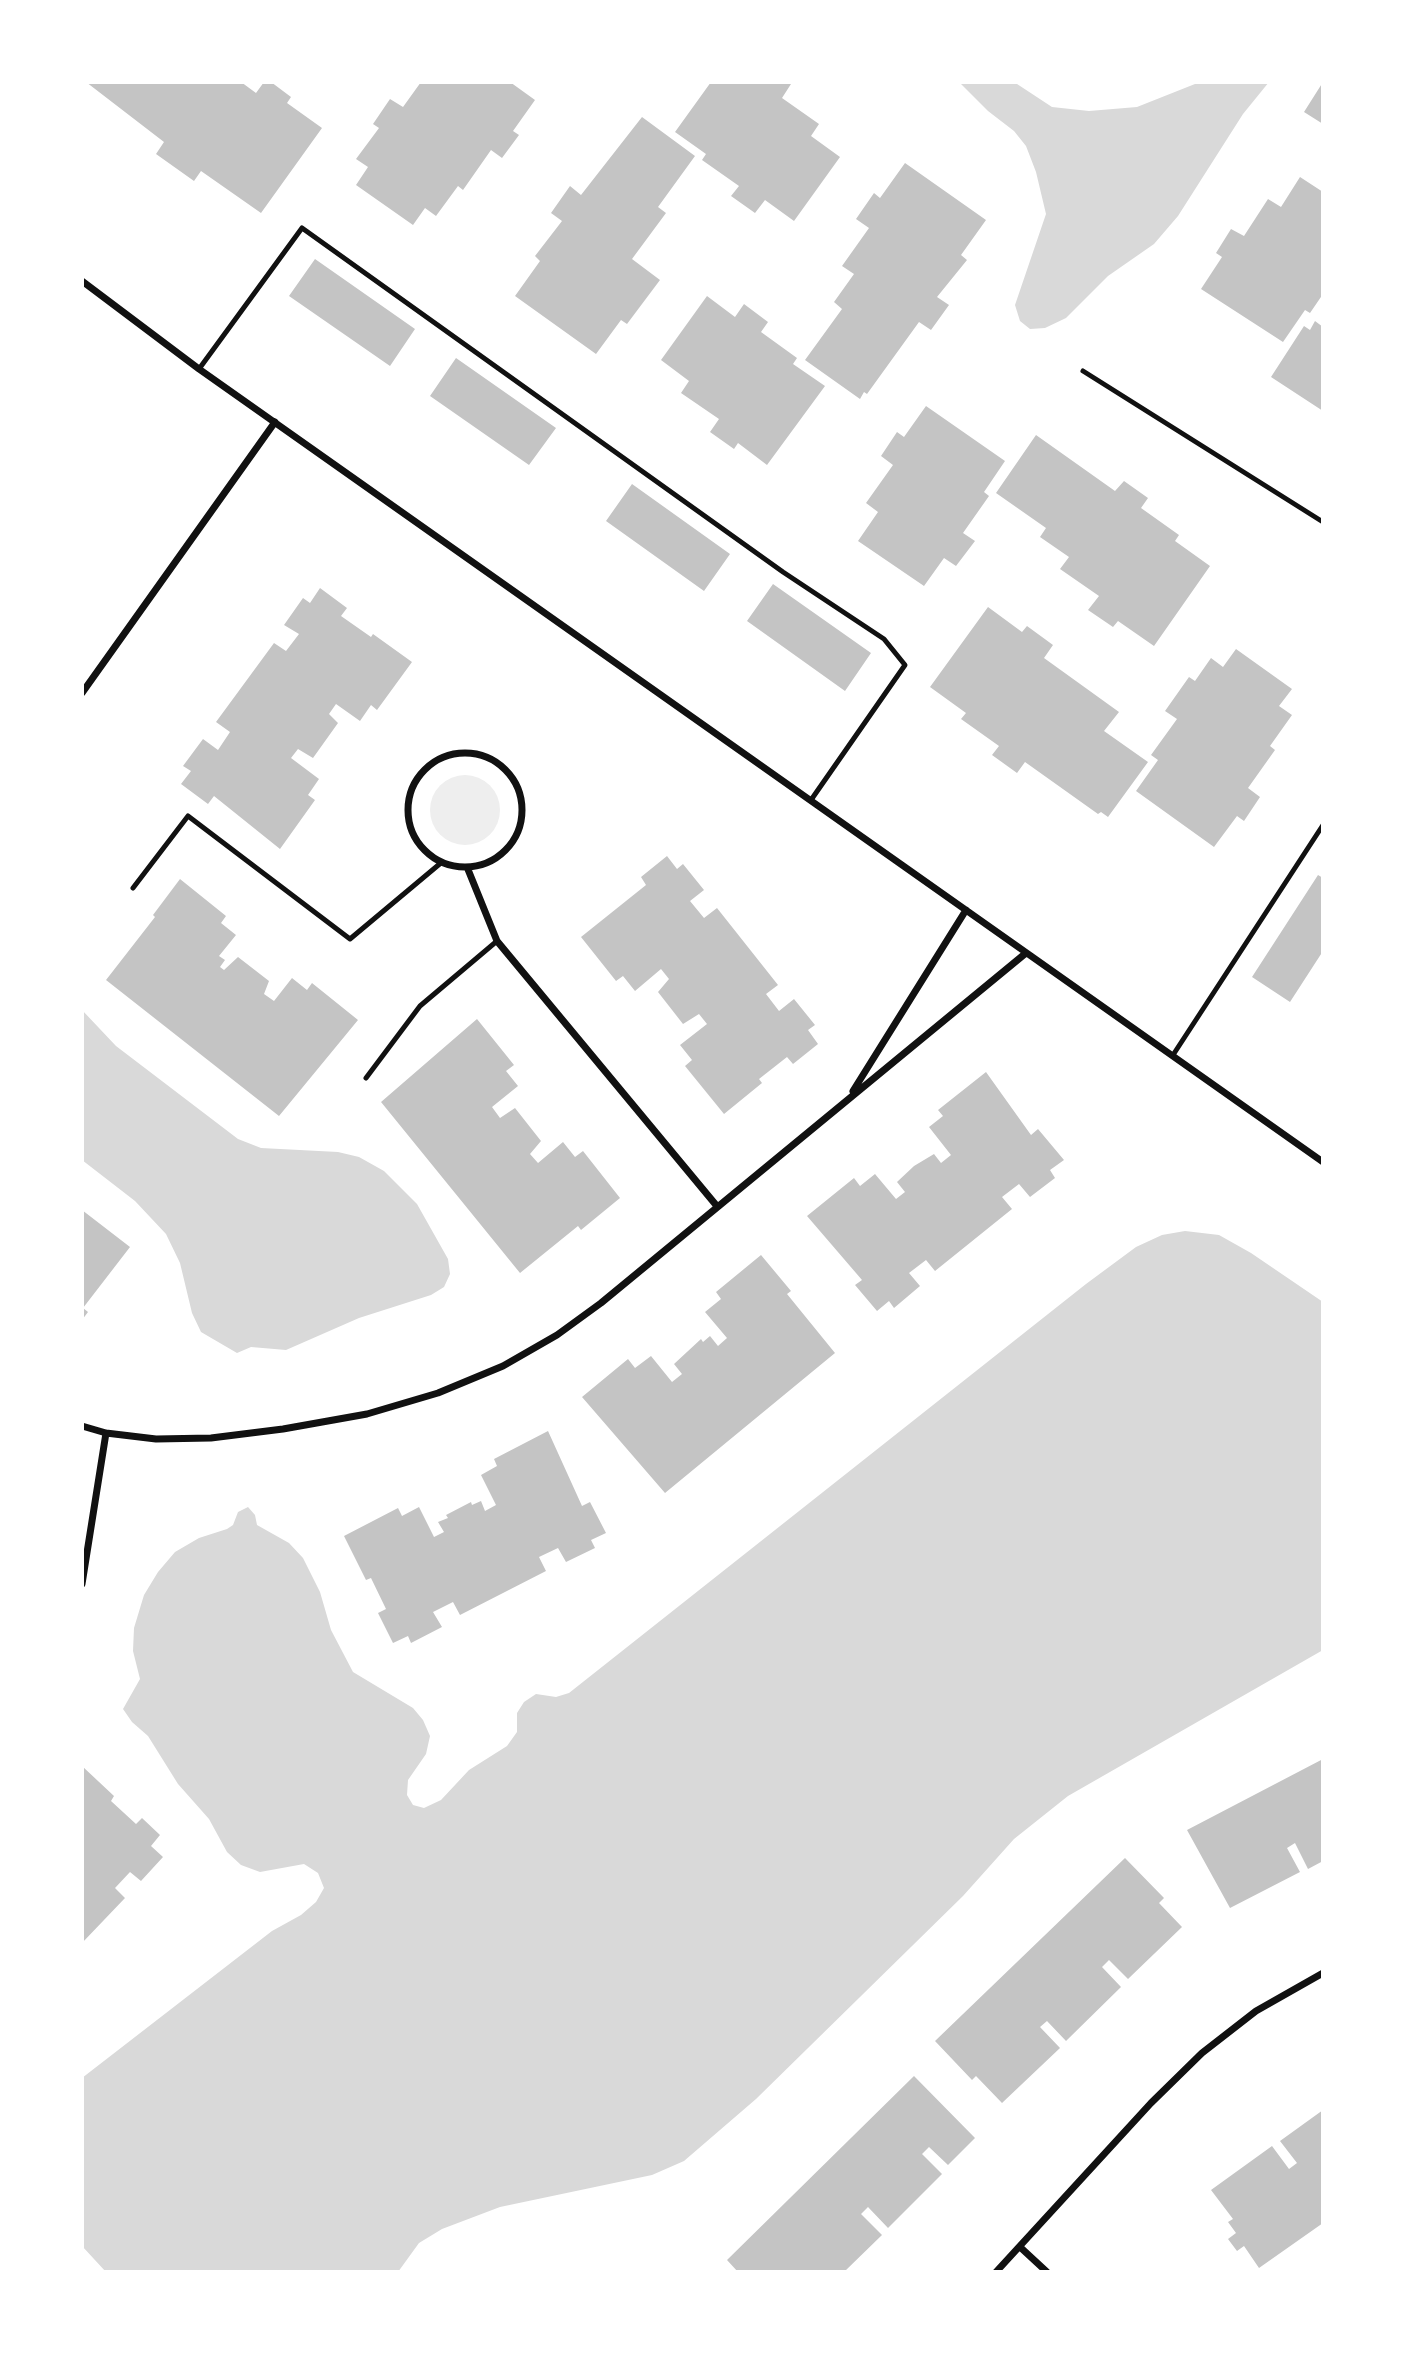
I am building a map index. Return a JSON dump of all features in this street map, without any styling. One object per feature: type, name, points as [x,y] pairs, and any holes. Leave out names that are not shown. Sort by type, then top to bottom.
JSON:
[{"type":"street","points":[[82,281],[199,369],[1323,1162]]},
{"type":"street","points":[[82,693],[238,478],[275,422]]},
{"type":"street","points":[[465,752],[484,756],[501,765],[514,780],[520,798],[521,818],[515,836],[503,852],[486,862],[467,867],[442,862],[426,851],[414,836],[408,817],[408,798],[416,780],[428,765],[446,756],[465,752]]},
{"type":"street","points":[[467,867],[497,941],[716,1205]]},
{"type":"street","points":[[849,1098],[966,910]]},
{"type":"street","points":[[82,1426],[106,1433],[156,1439],[247,1434],[368,1414],[438,1392],[503,1366],[557,1335],[601,1303],[716,1205],[1026,953]]},
{"type":"street","points":[[82,1584],[106,1433]]},
{"type":"street","points":[[996,2272],[1151,2103],[1202,2053],[1256,2011],[1323,1973]]},
{"type":"street","points":[[1020,2247],[1047,2272]]},
{"type":"lane","points":[[199,369],[302,229],[313,236],[772,564],[884,639],[905,664],[811,800]]},
{"type":"lane","points":[[1083,371],[1323,522]]},
{"type":"lane","points":[[133,888],[188,816],[350,939],[442,862]]},
{"type":"lane","points":[[1173,1055],[1323,825]]},
{"type":"lane","points":[[366,1077],[420,1006],[497,941]]},
{"type":"shaded area","points":[[959,82],[1014,82],[1052,107],[1089,111],[1137,107],[1200,82],[1269,82],[1243,114],[1178,216],[1154,244],[1108,276],[1066,318],[1045,328],[1030,329],[1020,321],[1015,305],[1046,214],[1036,172],[1026,146],[1014,131],[988,111]]},
{"type":"shaded area","points":[[465,775],[484,781],[494,791],[500,810],[494,829],[484,839],[465,845],[446,839],[436,829],[430,810],[436,791],[446,781]]},
{"type":"shaded area","points":[[82,1010],[116,1046],[238,1139],[261,1148],[338,1152],[359,1157],[384,1171],[417,1204],[448,1259],[450,1274],[444,1287],[431,1295],[359,1318],[286,1350],[251,1347],[237,1353],[201,1332],[192,1313],[180,1263],[166,1234],[135,1201],[82,1160]]},
{"type":"shaded area","points":[[1185,1231],[1219,1235],[1251,1253],[1323,1302],[1323,1650],[1068,1796],[1014,1839],[963,1896],[756,2099],[684,2161],[652,2175],[500,2207],[442,2229],[419,2243],[398,2272],[106,2272],[82,2246],[82,2078],[272,1931],[301,1915],[316,1902],[324,1888],[318,1873],[304,1864],[260,1872],[241,1865],[227,1852],[209,1819],[178,1784],[148,1736],[132,1722],[123,1709],[140,1679],[133,1651],[134,1628],[144,1595],[175,1552],[199,1538],[227,1529],[233,1525],[238,1512],[248,1507],[255,1515],[257,1525],[289,1543],[303,1558],[320,1592],[331,1630],[353,1672],[413,1708],[423,1720],[430,1736],[426,1754],[408,1780],[407,1795],[413,1805],[424,1808],[441,1800],[469,1770],[507,1746],[517,1732],[517,1713],[524,1702],[536,1694],[556,1697],[569,1693],[1086,1284],[1136,1247],[1162,1235]]},
{"type":"building","points":[[86,82],[241,82],[256,93],[264,82],[271,82],[291,97],[287,103],[322,128],[261,213],[201,171],[194,181],[156,154],[164,142]]},
{"type":"building","points":[[421,82],[510,82],[535,100],[513,131],[519,135],[502,158],[491,150],[463,190],[458,186],[436,216],[425,208],[413,225],[356,185],[368,167],[356,159],[379,128],[373,124],[390,99],[403,107]]},
{"type":"building","points":[[711,82],[788,82],[791,84],[782,98],[819,124],[811,136],[840,157],[794,221],[765,200],[755,213],[731,196],[739,186],[702,160],[706,154],[675,132]]},
{"type":"building","points":[[1323,82],[1323,124],[1304,112]]},
{"type":"building","points":[[642,117],[695,156],[658,207],[666,213],[632,259],[660,280],[627,324],[621,320],[596,354],[515,296],[540,261],[535,256],[562,221],[551,213],[570,186],[581,195]]},
{"type":"building","points":[[905,163],[986,220],[961,255],[967,260],[937,297],[949,305],[931,330],[919,322],[867,394],[864,392],[860,399],[805,360],[842,309],[834,302],[854,274],[842,266],[869,228],[856,219],[874,193],[880,198]]},
{"type":"building","points":[[1300,177],[1323,192],[1323,294],[1310,313],[1305,310],[1283,342],[1201,289],[1222,257],[1216,253],[1231,229],[1244,236],[1268,199],[1281,207]]},
{"type":"building","points":[[315,259],[415,329],[390,366],[289,296]]},
{"type":"building","points":[[707,296],[735,317],[744,304],[768,322],[761,332],[797,358],[793,364],[825,386],[767,465],[738,443],[734,449],[710,432],[719,419],[681,393],[689,381],[661,360]]},
{"type":"building","points":[[1315,321],[1323,327],[1323,411],[1271,377],[1304,326],[1310,330]]},
{"type":"building","points":[[456,358],[556,428],[529,465],[430,396]]},
{"type":"building","points":[[926,406],[1005,461],[984,492],[989,496],[963,533],[975,541],[956,566],[944,558],[924,586],[858,541],[878,512],[866,503],[893,465],[881,456],[897,432],[904,437]]},
{"type":"building","points":[[1036,435],[1115,491],[1124,481],[1148,498],[1141,508],[1179,535],[1175,541],[1210,566],[1154,646],[1118,621],[1113,627],[1088,610],[1099,596],[1060,569],[1069,557],[1040,537],[1046,528],[996,493]]},
{"type":"building","points":[[632,484],[730,554],[704,591],[606,521]]},
{"type":"building","points":[[773,584],[871,653],[845,691],[747,621]]},
{"type":"building","points":[[320,588],[347,608],[341,616],[371,637],[373,634],[412,662],[377,710],[371,705],[360,721],[336,704],[329,714],[338,723],[313,758],[298,749],[291,758],[319,779],[308,795],[315,800],[280,849],[214,796],[208,804],[181,784],[191,771],[183,766],[203,739],[218,750],[230,732],[216,722],[274,643],[286,651],[299,634],[284,625],[303,598],[310,603]]},
{"type":"building","points":[[988,607],[1022,632],[1027,626],[1053,645],[1044,658],[1119,712],[1104,731],[1148,762],[1108,817],[1101,812],[1098,814],[1025,762],[1017,773],[992,755],[999,746],[961,719],[966,713],[930,687]]},
{"type":"building","points":[[1236,649],[1292,689],[1279,706],[1292,715],[1270,746],[1275,750],[1248,788],[1260,797],[1244,821],[1237,816],[1214,847],[1136,791],[1158,760],[1151,755],[1177,719],[1165,711],[1189,677],[1195,681],[1211,658],[1223,667]]},
{"type":"building","points":[[667,856],[677,869],[683,864],[704,890],[690,901],[704,918],[717,908],[778,985],[766,994],[779,1011],[794,999],[815,1025],[808,1030],[818,1044],[793,1064],[787,1057],[759,1079],[762,1083],[724,1114],[685,1066],[692,1060],[680,1045],[707,1024],[699,1014],[683,1024],[658,992],[669,979],[661,969],[635,991],[623,976],[616,981],[581,937],[646,885],[641,877]]},
{"type":"building","points":[[1318,875],[1323,878],[1323,951],[1290,1002],[1252,977]]},
{"type":"building","points":[[180,879],[226,916],[221,923],[236,935],[219,956],[225,960],[220,967],[224,970],[238,957],[269,981],[264,994],[274,1001],[292,978],[307,990],[312,983],[358,1020],[279,1116],[106,980],[155,917],[153,915]]},
{"type":"building","points":[[477,1019],[514,1065],[506,1071],[518,1086],[492,1107],[500,1118],[515,1108],[541,1141],[530,1154],[538,1163],[563,1142],[575,1157],[583,1151],[620,1198],[581,1230],[578,1226],[520,1273],[381,1102]]},
{"type":"building","points":[[986,1072],[1031,1135],[1038,1129],[1064,1160],[1050,1170],[1055,1178],[1030,1197],[1019,1184],[1002,1197],[1012,1209],[935,1271],[926,1260],[909,1273],[920,1286],[894,1308],[889,1301],[877,1311],[855,1285],[862,1280],[807,1216],[854,1178],[860,1186],[875,1174],[896,1199],[905,1192],[897,1182],[914,1166],[934,1154],[941,1163],[951,1155],[929,1127],[943,1116],[938,1110]]},
{"type":"building","points":[[82,1210],[130,1247],[83,1308],[88,1312],[82,1320]]},
{"type":"building","points":[[761,1255],[791,1291],[787,1294],[835,1353],[665,1493],[582,1397],[628,1359],[635,1368],[651,1356],[672,1382],[682,1374],[674,1364],[701,1339],[703,1342],[710,1336],[718,1346],[727,1338],[705,1312],[721,1299],[716,1292]]},
{"type":"building","points":[[548,1431],[582,1506],[590,1502],[606,1533],[591,1540],[595,1548],[566,1562],[558,1548],[539,1557],[546,1571],[460,1615],[453,1602],[433,1612],[442,1627],[411,1643],[408,1636],[393,1643],[378,1613],[386,1609],[371,1578],[366,1580],[344,1536],[398,1508],[402,1516],[419,1507],[434,1537],[444,1532],[438,1522],[471,1502],[472,1505],[481,1501],[485,1511],[496,1505],[481,1475],[497,1466],[494,1459]]},
{"type":"building","points":[[1323,1759],[1323,1861],[1308,1869],[1295,1843],[1287,1848],[1300,1872],[1230,1908],[1187,1830]]},
{"type":"building","points":[[82,1766],[114,1796],[111,1801],[136,1824],[142,1818],[160,1835],[151,1846],[163,1857],[141,1881],[130,1872],[115,1888],[125,1898],[82,1943]]},
{"type":"building","points":[[1125,1858],[1164,1898],[1159,1903],[1182,1927],[1128,1979],[1109,1960],[1102,1967],[1121,1987],[1066,2041],[1047,2021],[1040,2027],[1060,2048],[1002,2103],[976,2076],[972,2080],[935,2041]]},
{"type":"building","points":[[914,2076],[975,2138],[948,2165],[929,2147],[922,2154],[942,2174],[888,2228],[868,2207],[861,2214],[882,2235],[844,2272],[738,2272],[727,2260]]},
{"type":"building","points":[[1323,2110],[1323,2223],[1259,2268],[1244,2246],[1237,2251],[1228,2239],[1236,2233],[1228,2222],[1233,2219],[1211,2190],[1272,2146],[1289,2169],[1297,2163],[1280,2141]]}]
